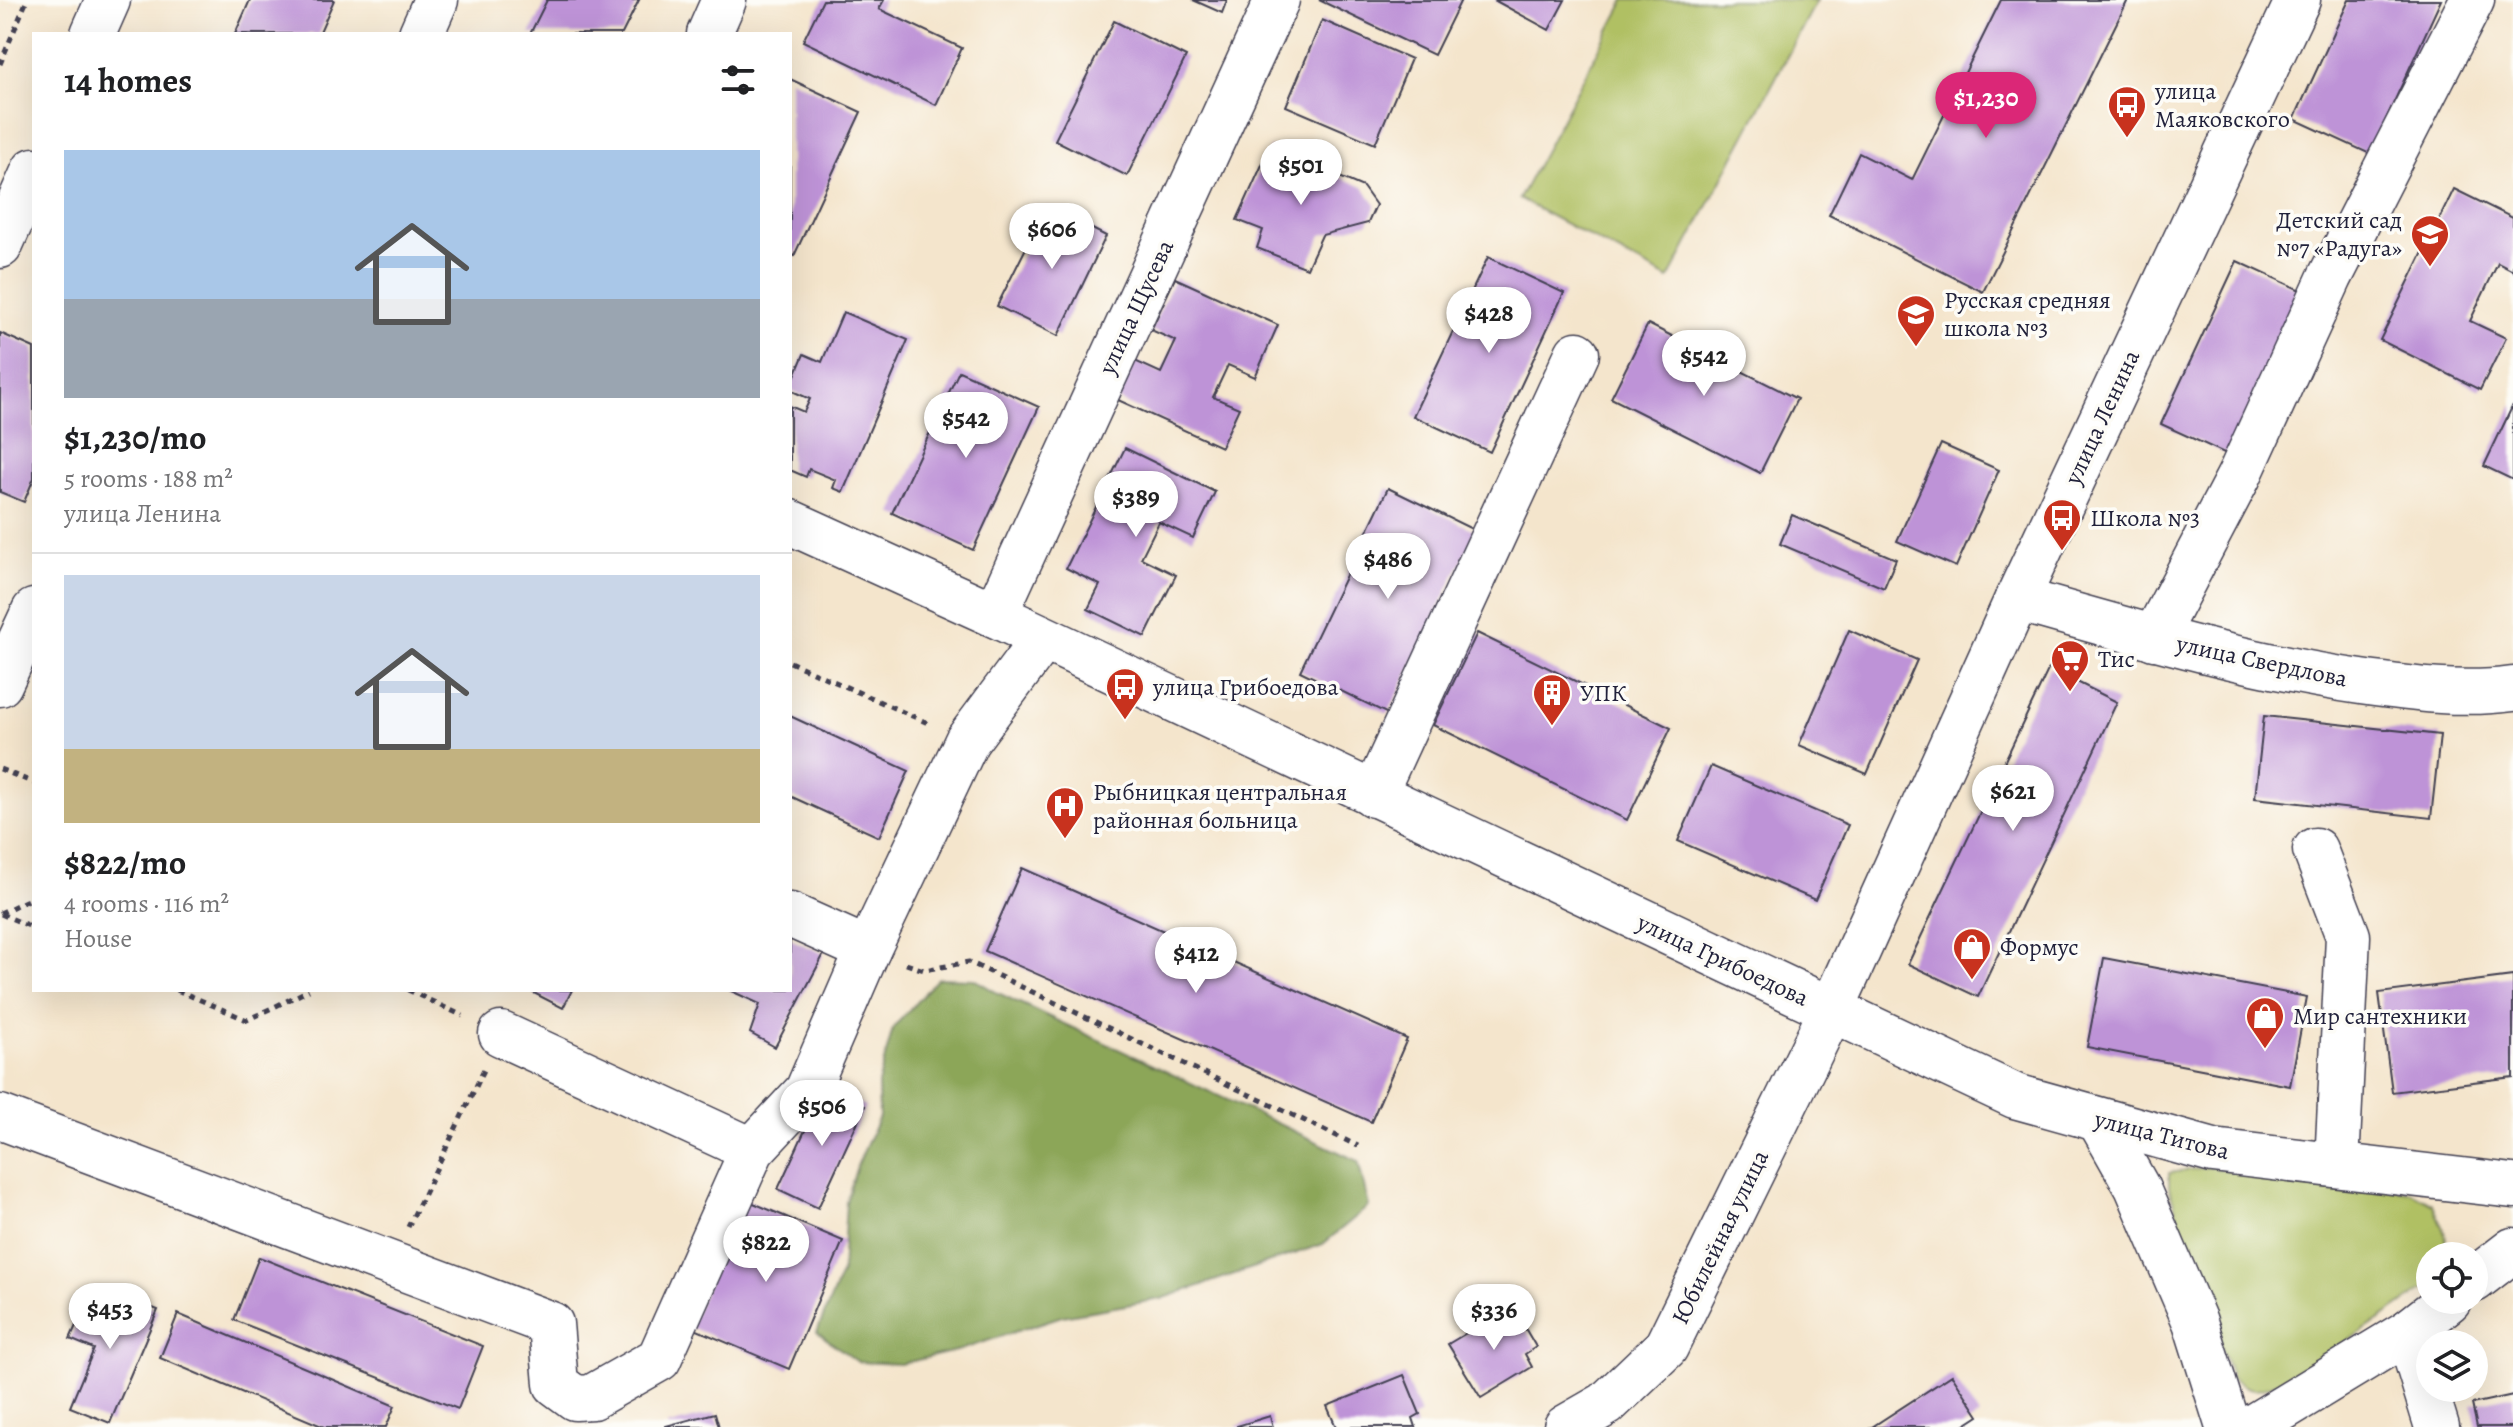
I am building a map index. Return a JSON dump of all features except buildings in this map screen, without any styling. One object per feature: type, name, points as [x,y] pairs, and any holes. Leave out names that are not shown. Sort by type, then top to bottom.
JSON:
[{"type":"street","points":[[94,32],[108,0]]},
{"type":"street","points":[[422,32],[436,0]]},
{"type":"street","points":[[710,32],[724,0]]},
{"type":"street","name":"улица Щусева","points":[[995,615],[1277,0]]},
{"type":"street","name":"улица Ленина","points":[[1831,1011],[2017,599],[2298,0]]},
{"type":"street","points":[[2154,638],[2239,476],[2330,277],[2472,0]]},
{"type":"street","points":[[0,246],[25,173]]},
{"type":"street","points":[[1374,795],[1577,354]]},
{"type":"street","name":"улица Грибоедова","points":[[792,523],[995,615],[1831,1011]]},
{"type":"street","name":"улица Свердлова","points":[[2017,599],[2154,638],[2312,675],[2431,692],[2513,689]]},
{"type":"street","points":[[0,684],[32,615]]},
{"type":"street","points":[[0,1117],[551,1324],[556,1384],[575,1398],[592,1397],[659,1359],[752,1150],[807,1091],[868,950],[967,741],[1043,639]]},
{"type":"street","points":[[2315,850],[2348,936],[2337,1165]]},
{"type":"street","points":[[792,916],[868,950]]},
{"type":"street","name":"улица Титова","points":[[1831,1011],[2015,1096],[2213,1151],[2513,1186]]},
{"type":"street","name":"Юбилейная улица","points":[[1566,1427],[1606,1404],[1666,1347],[1831,1011]]},
{"type":"street","points":[[501,1034],[752,1150]]},
{"type":"street","points":[[2099,1120],[2137,1187],[2195,1322],[2228,1427]]},
{"type":"street","points":[[2488,1269],[2513,1250]]},
{"type":"street","points":[[2252,1427],[2408,1332],[2431,1314]]},
{"type":"street","points":[[2408,1332],[2437,1427]]},
{"type":"path","points":[[0,64],[27,0]]},
{"type":"path","points":[[792,663],[967,741]]},
{"type":"path","points":[[0,769],[32,782]]},
{"type":"path","points":[[0,913],[32,898]]},
{"type":"path","points":[[0,913],[32,927]]},
{"type":"path","points":[[868,950],[924,970],[969,962],[1358,1146]]},
{"type":"path","points":[[182,992],[247,1020],[305,992]]},
{"type":"path","points":[[390,1264],[501,1034],[412,992]]},
{"type":"green space","points":[[1625,0],[1817,0],[1669,279],[1519,199]]},
{"type":"green space","points":[[938,978],[974,979],[1358,1161],[1369,1206],[1323,1244],[1161,1299],[1062,1316],[960,1350],[900,1364],[858,1362],[817,1332],[842,1272],[846,1202],[857,1166],[879,1117],[878,1084],[893,1028]]},
{"type":"green space","points":[[2206,1167],[2411,1192],[2433,1204],[2445,1242],[2416,1242],[2416,1295],[2290,1376],[2269,1386],[2248,1388],[2232,1378],[2196,1279],[2169,1187],[2169,1173]]},
{"type":"place","name":"улица Маяковского","points":[[2127,139]]},
{"type":"place","name":"Детский сад №7 «Радуга»","points":[[2430,268]]},
{"type":"place","name":"Русская средняя школа №3","points":[[1916,348]]},
{"type":"place","name":"Школа №3","points":[[2062,552]]},
{"type":"place","name":"Тис","points":[[2070,693]]},
{"type":"place","name":"улица Грибоедова","points":[[1125,721]]},
{"type":"place","name":"УПК","points":[[1552,727]]},
{"type":"place","name":"Рыбницкая центральная районная больница","points":[[1065,840]]},
{"type":"place","name":"Формус","points":[[1972,981]]},
{"type":"place","name":"Мир сантехники","points":[[2265,1050]]}]
